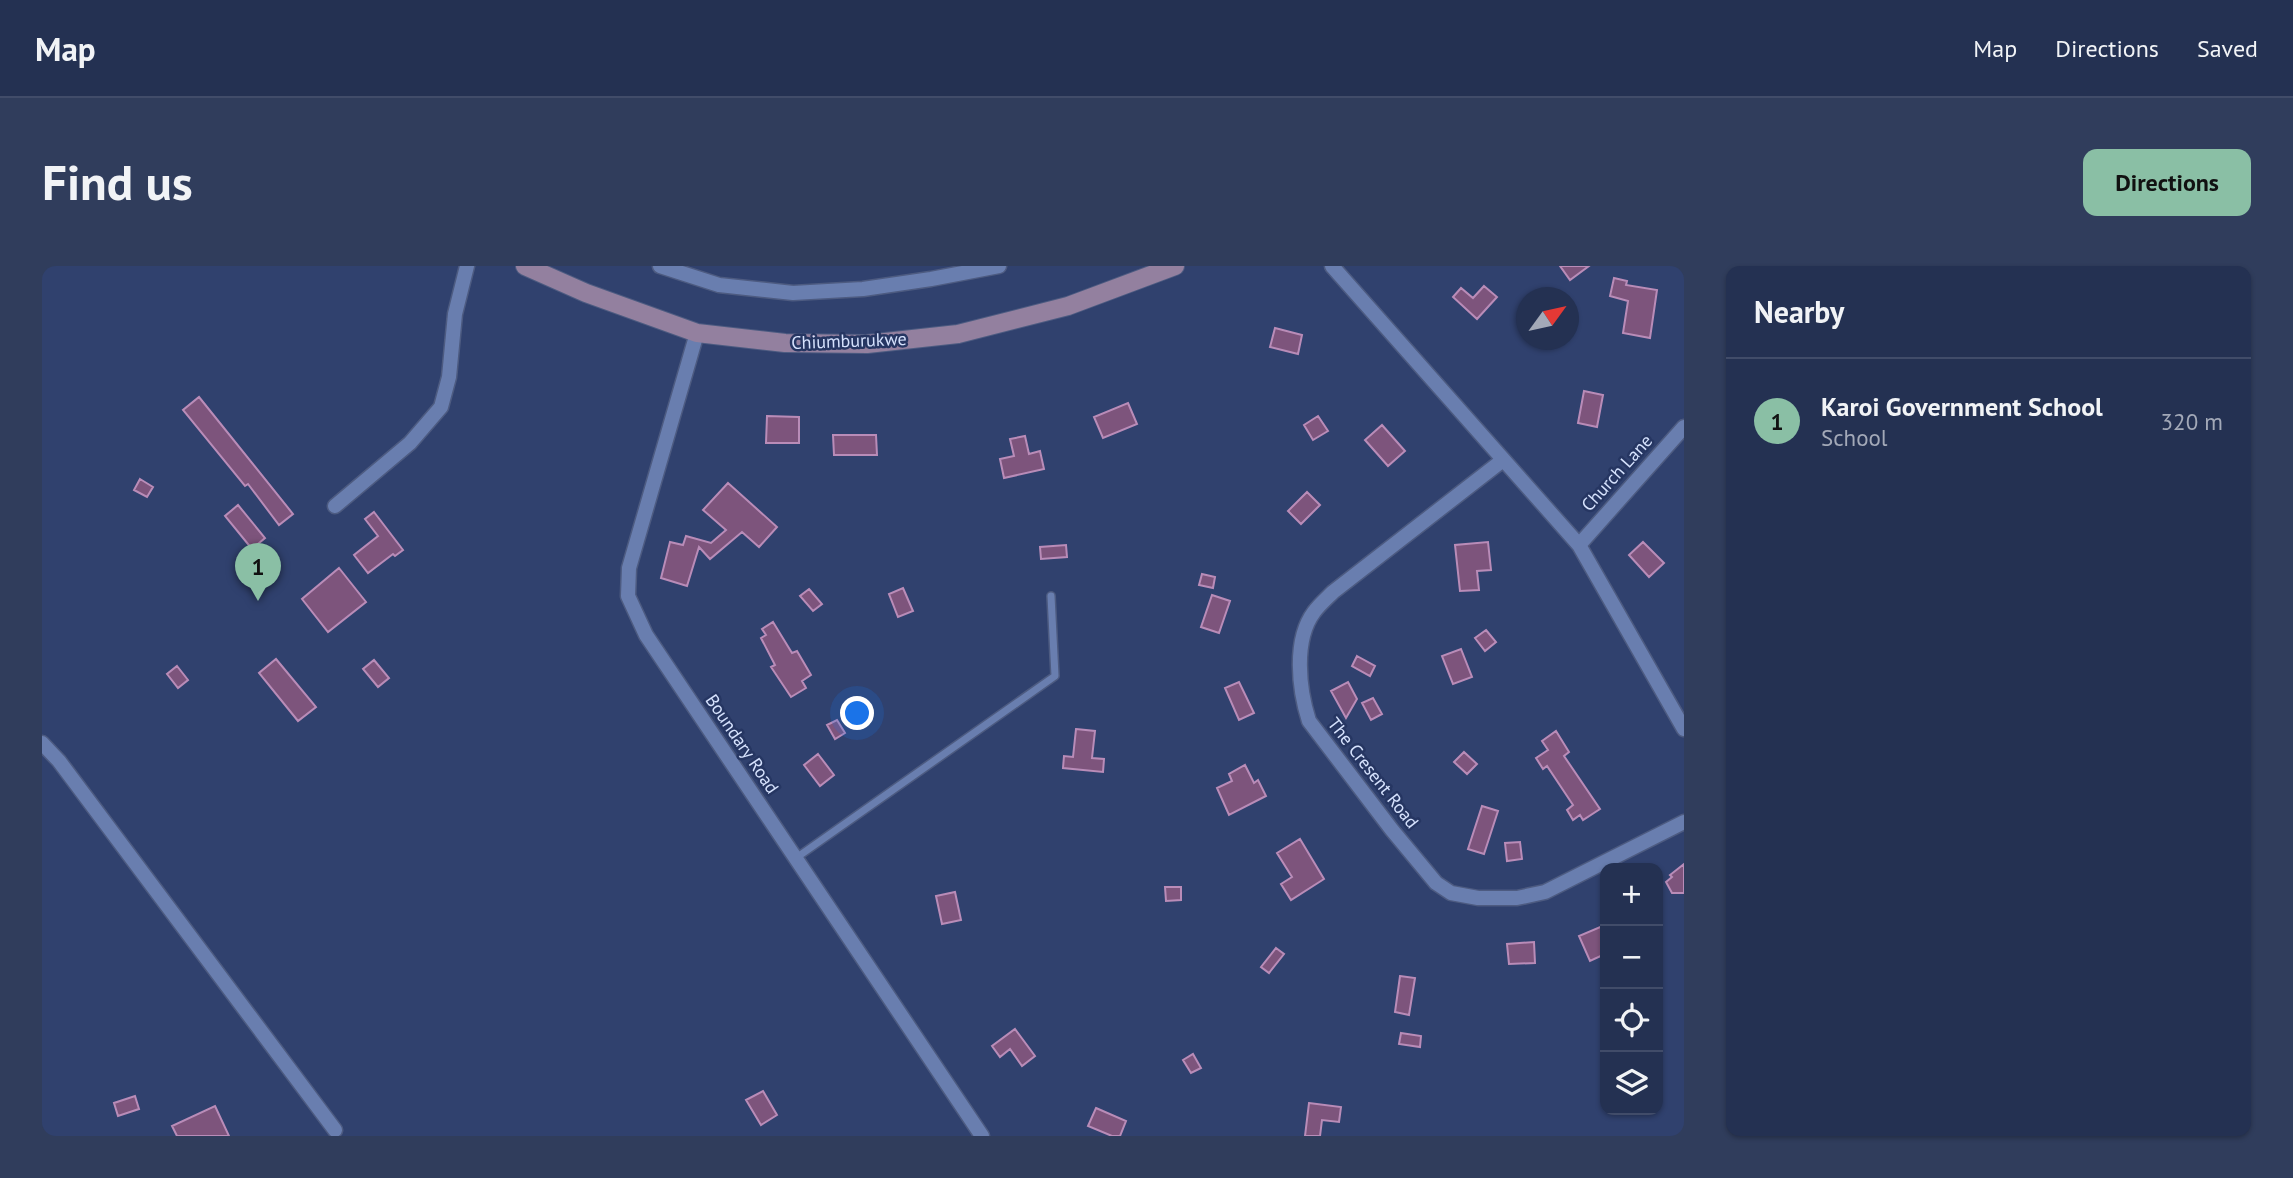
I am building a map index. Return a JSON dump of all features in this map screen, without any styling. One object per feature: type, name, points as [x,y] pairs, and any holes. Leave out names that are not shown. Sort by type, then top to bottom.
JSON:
[{"type":"street","points":[[335,506],[410,443],[441,407],[449,377],[455,314],[467,266]]},
{"type":"street","name":"Chiumburukwe","points":[[525,266],[586,293],[697,333],[785,343],[867,344],[958,334],[1068,306],[1175,266]]},
{"type":"street","points":[[660,266],[719,285],[793,293],[863,289],[999,266]]},
{"type":"street","points":[[1332,266],[1579,545],[1684,729]]},
{"type":"street","name":"Boundary Road","points":[[697,333],[629,568],[628,596],[646,635],[982,1136]]},
{"type":"street","name":"Church Lane","points":[[1579,545],[1684,427]]},
{"type":"street","name":"The Cresent Road","points":[[1503,460],[1333,592],[1312,613],[1302,639],[1301,671],[1304,704],[1310,721],[1436,883],[1451,893],[1478,898],[1517,898],[1545,892],[1684,822]]},
{"type":"street","points":[[42,744],[59,761],[335,1130]]},
{"type":"lane","points":[[796,858],[1055,676],[1051,596]]},
{"type":"building","points":[[1560,266],[1589,266],[1570,280]]},
{"type":"building","points":[[1614,278],[1627,281],[1626,285],[1657,290],[1650,338],[1623,333],[1628,301],[1610,296]]},
{"type":"building","points":[[1484,286],[1497,297],[1477,319],[1453,297],[1461,288],[1473,298]]},
{"type":"building","points":[[1275,328],[1302,335],[1298,354],[1270,347]]},
{"type":"building","points":[[1584,391],[1603,395],[1597,427],[1578,423]]},
{"type":"building","points":[[199,397],[293,514],[279,525],[248,484],[245,486],[183,410]]},
{"type":"building","points":[[1128,403],[1137,424],[1103,438],[1094,417]]},
{"type":"building","points":[[767,416],[799,417],[799,443],[766,443]]},
{"type":"building","points":[[1318,416],[1328,431],[1313,440],[1304,425]]},
{"type":"building","points":[[1382,425],[1405,451],[1388,466],[1365,440]]},
{"type":"building","points":[[833,435],[876,435],[877,455],[834,455]]},
{"type":"building","points":[[1025,436],[1029,454],[1040,451],[1044,469],[1004,478],[1000,459],[1014,456],[1010,439]]},
{"type":"building","points":[[140,479],[153,487],[147,497],[134,490]]},
{"type":"building","points":[[728,483],[777,527],[759,547],[742,532],[710,559],[699,547],[687,586],[661,578],[670,542],[683,545],[686,536],[711,543],[726,530],[703,510]]},
{"type":"building","points":[[1307,492],[1320,505],[1301,524],[1288,511]]},
{"type":"building","points":[[238,505],[265,538],[252,549],[225,516]]},
{"type":"building","points":[[374,512],[403,550],[395,556],[393,554],[368,573],[354,555],[378,536],[365,519]]},
{"type":"building","points":[[1488,542],[1491,570],[1477,571],[1479,590],[1460,591],[1455,545]]},
{"type":"building","points":[[1643,542],[1664,563],[1649,577],[1629,555]]},
{"type":"building","points":[[1066,545],[1067,557],[1041,559],[1040,547]]},
{"type":"building","points":[[339,568],[366,602],[328,632],[302,599]]},
{"type":"building","points":[[1202,574],[1215,577],[1213,588],[1199,585]]},
{"type":"building","points":[[903,588],[913,611],[898,617],[889,594]]},
{"type":"building","points":[[809,589],[822,604],[813,611],[800,596]]},
{"type":"building","points":[[1212,595],[1230,601],[1219,633],[1201,627]]},
{"type":"building","points":[[773,622],[792,653],[797,651],[811,675],[802,681],[806,688],[791,697],[771,667],[775,665],[761,638],[766,635],[762,629]]},
{"type":"building","points":[[1486,630],[1496,642],[1485,651],[1475,638]]},
{"type":"building","points":[[1461,649],[1472,677],[1453,684],[1442,656]]},
{"type":"building","points":[[1357,656],[1375,666],[1370,676],[1352,666]]},
{"type":"building","points":[[276,659],[316,707],[298,721],[259,673]]},
{"type":"building","points":[[374,660],[389,678],[378,687],[363,669]]},
{"type":"building","points":[[177,666],[188,680],[178,688],[167,674]]},
{"type":"building","points":[[1239,682],[1254,713],[1239,720],[1225,688]]},
{"type":"building","points":[[1348,682],[1357,699],[1346,718],[1331,691]]},
{"type":"building","points":[[1373,698],[1382,714],[1371,720],[1362,703]]},
{"type":"building","points":[[837,720],[845,733],[835,739],[827,725]]},
{"type":"building","points":[[1076,729],[1095,731],[1092,758],[1104,759],[1103,772],[1063,768],[1064,756],[1073,757]]},
{"type":"building","points":[[1556,731],[1569,752],[1564,756],[1600,809],[1583,820],[1580,815],[1573,820],[1567,810],[1573,805],[1547,766],[1543,769],[1536,758],[1548,750],[1542,741]]},
{"type":"building","points":[[1464,752],[1477,764],[1467,774],[1454,762]]},
{"type":"building","points":[[818,754],[834,775],[820,786],[804,765]]},
{"type":"building","points":[[1245,765],[1254,783],[1258,780],[1266,796],[1229,815],[1217,788],[1232,781],[1229,774]]},
{"type":"building","points":[[1482,806],[1498,811],[1484,854],[1468,849]]},
{"type":"building","points":[[1300,839],[1324,879],[1291,900],[1281,884],[1292,877],[1277,853]]},
{"type":"building","points":[[1520,842],[1522,859],[1507,861],[1505,843]]},
{"type":"building","points":[[1684,864],[1684,893],[1672,893],[1666,882],[1672,877],[1670,875]]},
{"type":"building","points":[[1165,887],[1181,887],[1181,900],[1166,901]]},
{"type":"building","points":[[955,892],[961,920],[942,924],[936,896]]},
{"type":"building","points":[[1600,927],[1600,956],[1590,961],[1579,936]]},
{"type":"building","points":[[1534,942],[1535,963],[1509,964],[1507,944]]},
{"type":"building","points":[[1276,948],[1284,954],[1269,973],[1261,967]]},
{"type":"building","points":[[1400,976],[1415,978],[1409,1015],[1395,1012]]},
{"type":"building","points":[[1015,1029],[1035,1056],[1022,1066],[1010,1049],[1000,1057],[992,1046]]},
{"type":"building","points":[[1401,1033],[1421,1036],[1420,1047],[1399,1044]]},
{"type":"building","points":[[1193,1054],[1201,1068],[1191,1073],[1183,1060]]},
{"type":"building","points":[[763,1091],[777,1115],[761,1125],[746,1100]]},
{"type":"building","points":[[135,1096],[139,1109],[118,1116],[114,1103]]},
{"type":"building","points":[[1309,1103],[1341,1107],[1339,1122],[1322,1120],[1320,1136],[1305,1136]]},
{"type":"building","points":[[215,1106],[229,1136],[177,1136],[172,1126]]},
{"type":"building","points":[[1096,1108],[1126,1121],[1120,1136],[1112,1136],[1088,1126]]},
{"type":"place","name":"Karoi Government School","points":[[258,601]]}]
